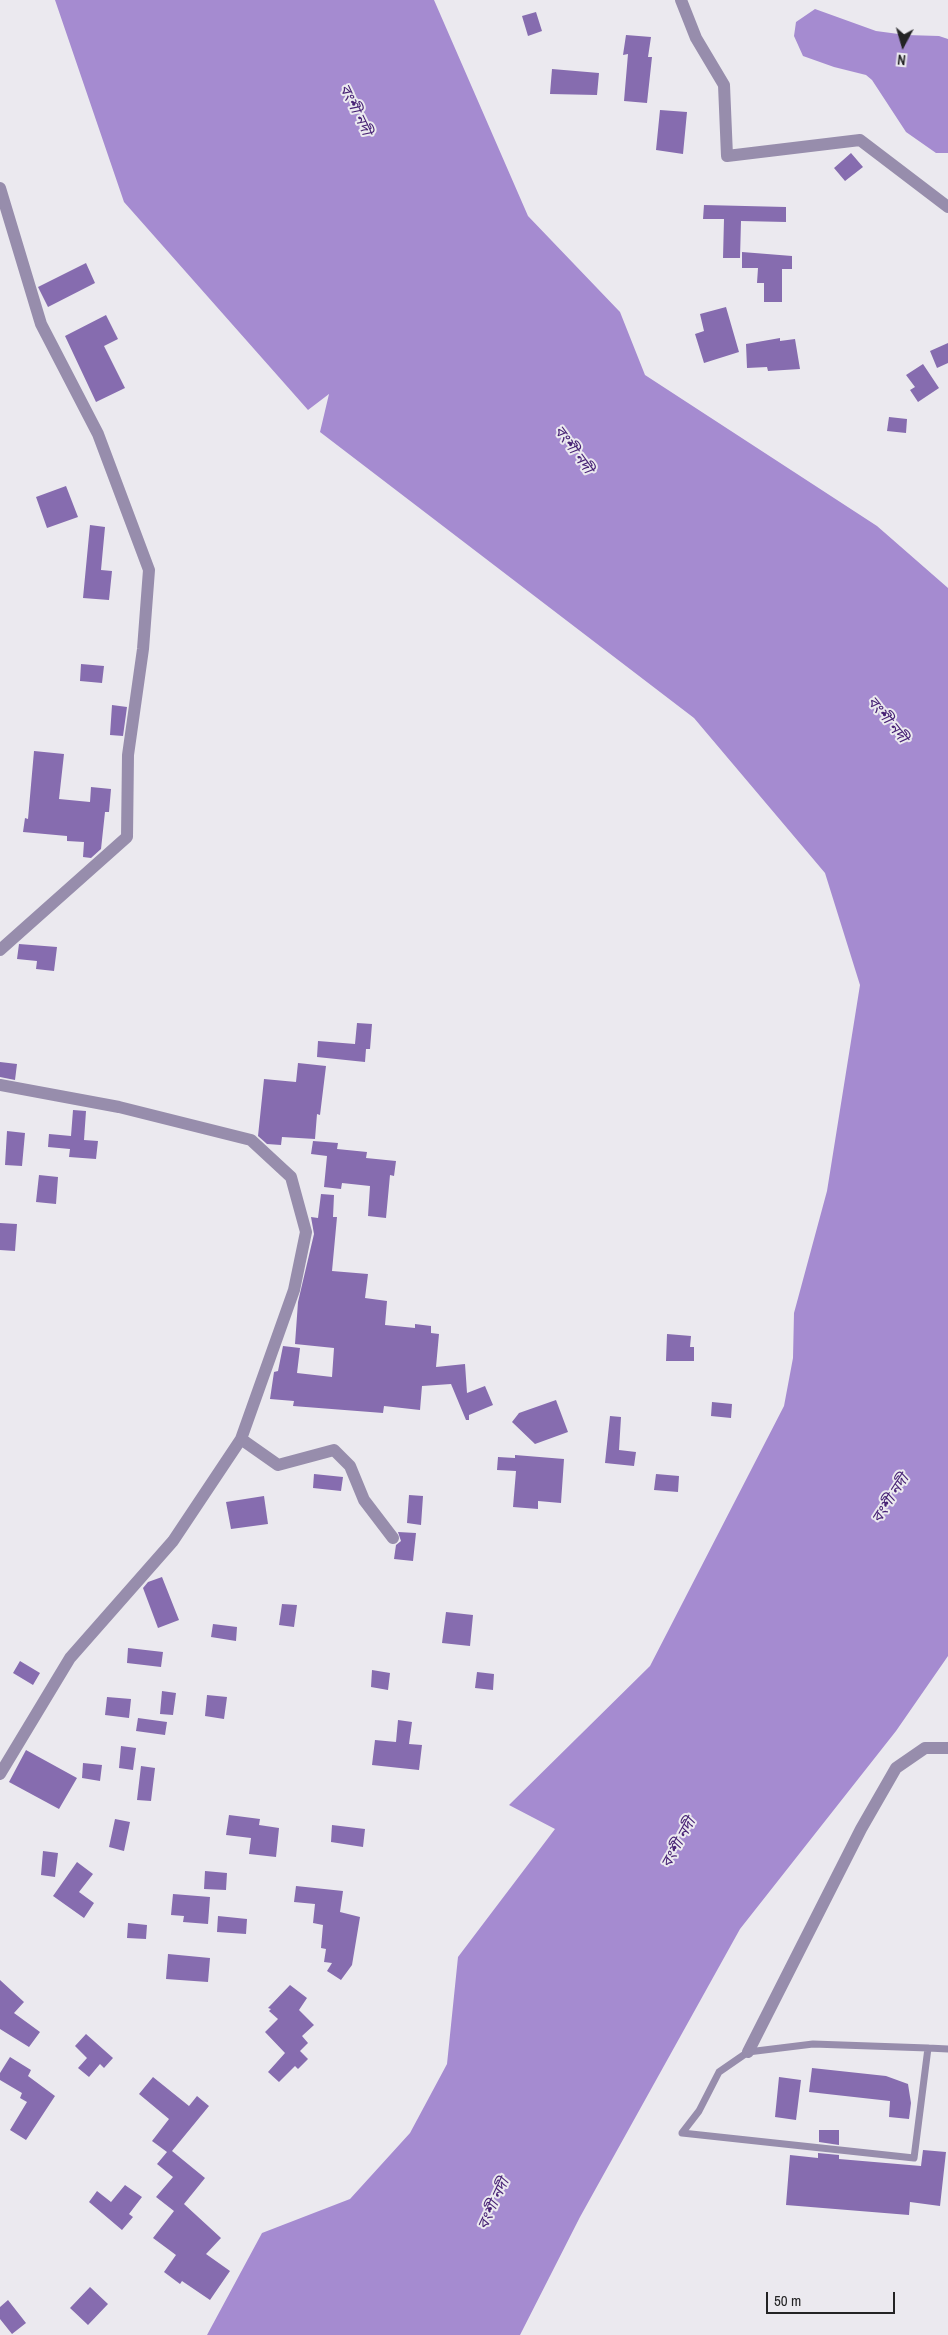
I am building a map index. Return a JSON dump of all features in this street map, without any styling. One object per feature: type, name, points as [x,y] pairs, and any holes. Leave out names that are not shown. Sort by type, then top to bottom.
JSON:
[{"type":"street","points":[[681,0],[696,38],[724,85],[727,156],[860,140],[948,207]]},
{"type":"street","points":[[0,188],[41,324],[98,434],[149,570],[143,649],[128,755],[127,837],[0,950]]},
{"type":"street","points":[[0,1085],[119,1107],[251,1140],[291,1177],[306,1232],[294,1290],[241,1439],[173,1541],[70,1658],[0,1774]]},
{"type":"street","points":[[241,1439],[278,1465],[334,1450],[350,1466],[364,1500],[393,1538]]},
{"type":"street","points":[[748,2052],[861,1829],[896,1768],[925,1748],[948,1748]]},
{"type":"lane","points":[[928,2048],[914,2158],[682,2133],[699,2111],[719,2072],[748,2052],[813,2044],[928,2048],[948,2049]]},
{"type":"water","name":"বংশী নদী","points":[[55,0],[434,0],[528,216],[620,312],[645,375],[877,526],[948,588],[948,1656],[896,1731],[740,1929],[580,2217],[520,2335],[207,2335],[262,2233],[350,2199],[410,2133],[447,2064],[458,1957],[555,1829],[509,1805],[650,1666],[784,1406],[793,1358],[794,1313],[827,1191],[860,985],[825,873],[694,718],[320,432],[329,394],[308,410],[124,202]]},
{"type":"water","points":[[815,9],[876,31],[906,35],[939,36],[948,39],[948,153],[936,153],[906,132],[872,80],[866,75],[834,67],[803,56],[794,36],[796,22]]},
{"type":"building","points":[[536,12],[542,31],[528,36],[522,16]]},
{"type":"building","points":[[626,35],[651,37],[648,57],[652,57],[647,103],[624,101],[628,54],[623,55]]},
{"type":"building","points":[[552,69],[599,73],[597,95],[550,94]]},
{"type":"building","points":[[660,110],[687,112],[683,154],[656,150]]},
{"type":"building","points":[[851,153],[863,167],[845,181],[834,168]]},
{"type":"building","points":[[704,205],[786,207],[786,222],[741,221],[740,258],[723,258],[724,219],[703,219]]},
{"type":"building","points":[[742,252],[792,256],[792,269],[782,269],[782,302],[764,302],[764,283],[757,283],[758,268],[742,268]]},
{"type":"building","points":[[86,263],[95,283],[48,307],[38,287]]},
{"type":"building","points":[[726,307],[739,352],[704,363],[695,334],[704,331],[700,314]]},
{"type":"building","points":[[106,315],[118,339],[104,346],[125,388],[96,402],[65,336]]},
{"type":"building","points":[[780,338],[780,341],[795,339],[800,369],[768,371],[767,367],[747,368],[746,344]]},
{"type":"building","points":[[948,343],[948,363],[937,368],[930,351]]},
{"type":"building","points":[[923,364],[939,388],[918,402],[910,390],[915,387],[906,375]]},
{"type":"building","points":[[889,417],[907,419],[906,433],[887,431]]},
{"type":"building","points":[[66,486],[78,517],[47,528],[36,497]]},
{"type":"building","points":[[90,525],[105,527],[101,570],[112,571],[109,600],[83,598]]},
{"type":"building","points":[[81,664],[104,666],[102,683],[80,681]]},
{"type":"building","points":[[112,705],[127,707],[123,736],[110,735]]},
{"type":"building","points":[[34,751],[64,754],[59,799],[90,802],[91,787],[111,789],[109,812],[105,812],[101,849],[91,858],[83,857],[84,842],[67,841],[67,836],[23,832],[25,818],[28,819]]},
{"type":"building","points":[[19,944],[57,947],[54,971],[36,969],[37,961],[17,959]]},
{"type":"building","points":[[357,1023],[372,1024],[370,1049],[366,1049],[365,1062],[317,1057],[318,1041],[355,1044]]},
{"type":"building","points":[[0,1062],[17,1064],[15,1080],[0,1077]]},
{"type":"building","points":[[298,1063],[326,1066],[320,1115],[317,1114],[315,1139],[282,1137],[281,1145],[267,1144],[258,1136],[264,1079],[296,1082]]},
{"type":"building","points":[[73,1110],[86,1111],[84,1140],[98,1141],[96,1159],[69,1157],[70,1149],[48,1147],[49,1134],[71,1136]]},
{"type":"building","points":[[7,1131],[25,1133],[22,1166],[5,1165]]},
{"type":"building","points":[[313,1141],[338,1143],[337,1149],[367,1152],[366,1158],[396,1161],[394,1176],[390,1175],[386,1218],[368,1216],[370,1186],[342,1183],[341,1189],[324,1187],[327,1156],[311,1154]]},
{"type":"building","points":[[39,1175],[58,1177],[56,1204],[36,1202]]},
{"type":"building","points":[[321,1194],[334,1195],[333,1217],[337,1217],[332,1271],[368,1274],[365,1298],[387,1301],[385,1325],[415,1328],[415,1324],[431,1326],[431,1333],[439,1334],[436,1367],[465,1364],[467,1393],[485,1386],[493,1405],[469,1415],[469,1420],[466,1420],[451,1384],[422,1386],[420,1410],[384,1406],[383,1413],[293,1406],[294,1401],[270,1399],[274,1372],[278,1371],[283,1346],[300,1348],[297,1373],[332,1377],[334,1348],[295,1344],[298,1302],[314,1234],[311,1217],[318,1218]]},
{"type":"building","points":[[0,1223],[17,1224],[15,1251],[0,1250]]},
{"type":"building","points":[[667,1334],[691,1336],[690,1347],[694,1347],[694,1361],[666,1361]]},
{"type":"building","points":[[556,1400],[568,1432],[535,1444],[512,1422],[519,1413]]},
{"type":"building","points":[[712,1402],[732,1404],[731,1418],[711,1416]]},
{"type":"building","points":[[610,1416],[621,1417],[619,1450],[636,1452],[634,1466],[605,1463]]},
{"type":"building","points":[[515,1455],[564,1459],[561,1503],[538,1501],[538,1509],[513,1507],[516,1471],[497,1470],[498,1457],[515,1458]]},
{"type":"building","points":[[314,1474],[343,1477],[341,1491],[313,1488]]},
{"type":"building","points":[[656,1474],[679,1476],[678,1492],[654,1490]]},
{"type":"building","points":[[409,1495],[423,1496],[421,1525],[407,1523]]},
{"type":"building","points":[[264,1496],[268,1524],[231,1529],[226,1502]]},
{"type":"building","points":[[398,1532],[416,1533],[413,1561],[394,1559],[396,1545],[401,1541]]},
{"type":"building","points":[[162,1577],[179,1620],[158,1628],[143,1588],[148,1582]]},
{"type":"building","points":[[282,1604],[297,1605],[294,1627],[279,1625]]},
{"type":"building","points":[[446,1612],[473,1615],[470,1646],[442,1643]]},
{"type":"building","points":[[213,1624],[237,1627],[236,1641],[211,1637]]},
{"type":"building","points":[[128,1648],[163,1652],[161,1667],[127,1663]]},
{"type":"building","points":[[20,1661],[40,1673],[33,1685],[13,1673]]},
{"type":"building","points":[[372,1670],[390,1673],[388,1690],[371,1687]]},
{"type":"building","points":[[477,1672],[494,1674],[493,1690],[475,1688]]},
{"type":"building","points":[[162,1691],[176,1693],[173,1715],[160,1714]]},
{"type":"building","points":[[207,1695],[227,1697],[224,1719],[205,1716]]},
{"type":"building","points":[[107,1697],[131,1699],[129,1718],[105,1715]]},
{"type":"building","points":[[138,1718],[167,1722],[165,1735],[136,1731]]},
{"type":"building","points":[[398,1720],[412,1722],[409,1744],[422,1745],[419,1770],[372,1765],[375,1740],[396,1742]]},
{"type":"building","points":[[121,1746],[136,1748],[133,1770],[119,1768]]},
{"type":"building","points":[[26,1750],[77,1778],[59,1809],[9,1782]]},
{"type":"building","points":[[83,1763],[102,1765],[100,1781],[82,1778]]},
{"type":"building","points":[[141,1766],[155,1768],[151,1801],[137,1800]]},
{"type":"building","points":[[229,1815],[260,1819],[259,1825],[279,1828],[276,1857],[249,1854],[251,1838],[226,1835]]},
{"type":"building","points":[[115,1819],[130,1822],[124,1851],[109,1847]]},
{"type":"building","points":[[332,1825],[365,1829],[363,1847],[331,1842]]},
{"type":"building","points":[[43,1851],[58,1853],[55,1877],[41,1875]]},
{"type":"building","points":[[77,1862],[93,1874],[79,1892],[94,1903],[84,1918],[53,1896]]},
{"type":"building","points":[[205,1871],[227,1873],[226,1890],[204,1889]]},
{"type":"building","points":[[296,1886],[343,1891],[340,1912],[360,1917],[352,1965],[341,1980],[327,1971],[332,1963],[324,1962],[326,1949],[321,1948],[323,1925],[313,1923],[315,1904],[294,1902]]},
{"type":"building","points":[[173,1894],[210,1897],[208,1924],[183,1922],[184,1916],[171,1915]]},
{"type":"building","points":[[218,1916],[247,1919],[246,1934],[217,1932]]},
{"type":"building","points":[[128,1923],[147,1925],[146,1939],[127,1938]]},
{"type":"building","points":[[168,1954],[210,1958],[208,1982],[166,1979]]},
{"type":"building","points":[[0,1980],[24,2002],[14,2013],[40,2032],[29,2047],[0,2029]]},
{"type":"building","points":[[290,1985],[307,1998],[299,2010],[314,2025],[302,2036],[308,2043],[300,2051],[308,2059],[298,2069],[295,2066],[279,2082],[268,2072],[285,2053],[265,2032],[278,2019],[269,2011],[271,2009],[268,2008]]},
{"type":"building","points":[[86,2034],[113,2058],[104,2068],[100,2064],[89,2077],[78,2068],[87,2058],[75,2046]]},
{"type":"building","points":[[10,2057],[31,2070],[28,2076],[55,2096],[26,2140],[10,2130],[27,2102],[20,2098],[22,2093],[0,2080],[0,2073]]},
{"type":"building","points":[[812,2068],[886,2076],[908,2084],[911,2103],[909,2119],[889,2117],[890,2101],[809,2092]]},
{"type":"building","points":[[153,2077],[189,2106],[197,2096],[209,2106],[172,2151],[205,2178],[184,2204],[221,2238],[206,2254],[230,2271],[210,2300],[182,2281],[180,2284],[164,2272],[176,2255],[153,2238],[174,2211],[156,2197],[173,2177],[157,2164],[167,2152],[152,2141],[169,2119],[139,2094]]},
{"type":"building","points":[[779,2077],[801,2080],[796,2120],[775,2117]]},
{"type":"building","points":[[819,2130],[839,2130],[839,2145],[819,2142]]},
{"type":"building","points":[[923,2150],[946,2152],[940,2206],[910,2202],[909,2215],[786,2205],[790,2155],[818,2158],[818,2153],[839,2155],[839,2159],[921,2166]]},
{"type":"building","points":[[125,2185],[142,2197],[129,2214],[133,2217],[122,2230],[89,2202],[97,2191],[111,2202]]},
{"type":"building","points":[[90,2287],[108,2304],[88,2325],[70,2308]]},
{"type":"building","points":[[8,2300],[26,2323],[12,2334],[0,2319],[0,2307]]}]
